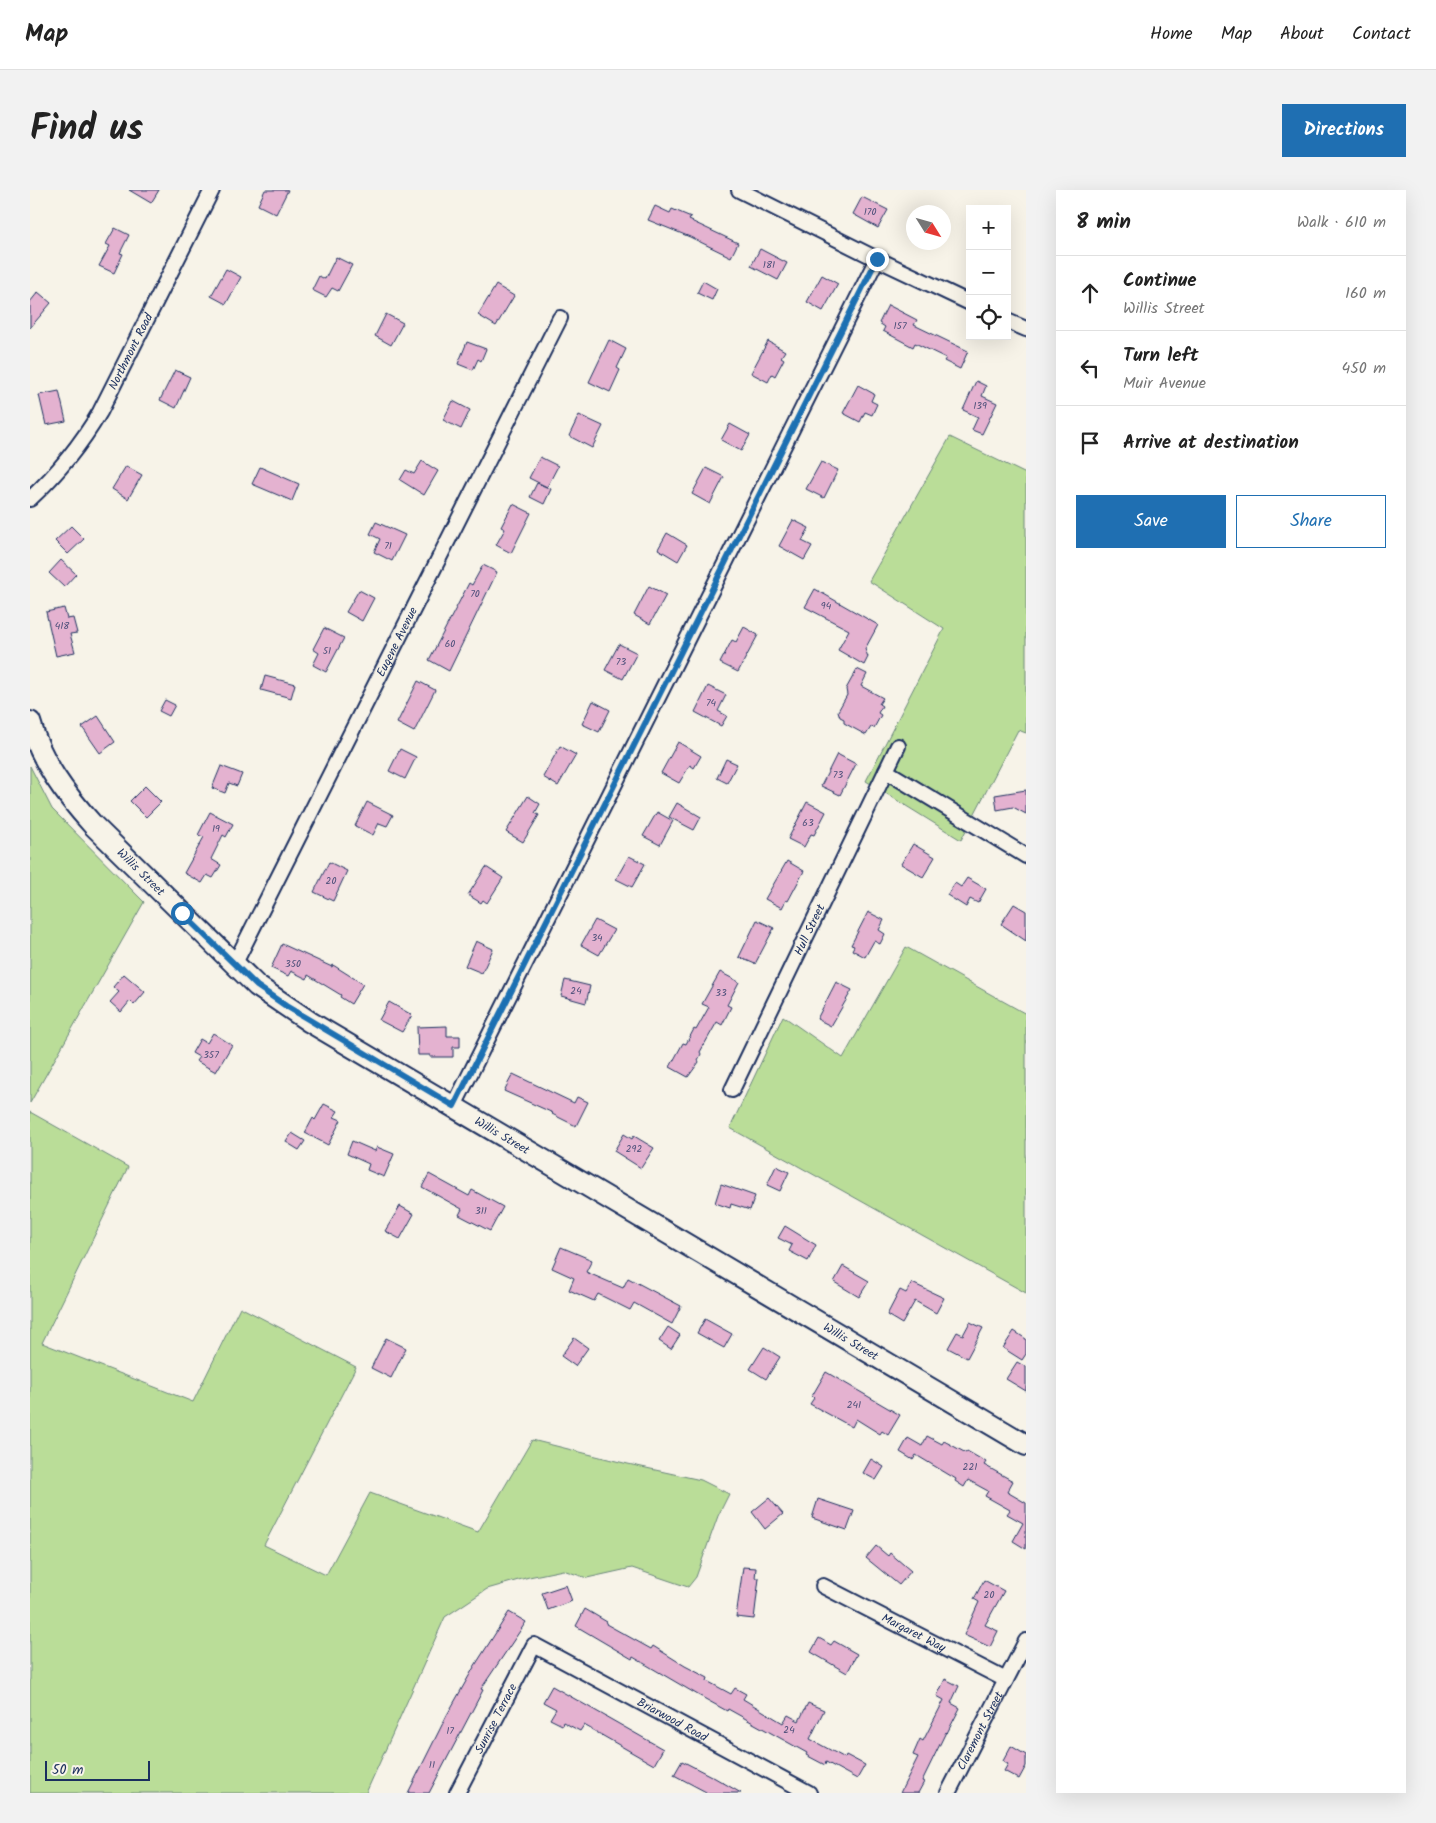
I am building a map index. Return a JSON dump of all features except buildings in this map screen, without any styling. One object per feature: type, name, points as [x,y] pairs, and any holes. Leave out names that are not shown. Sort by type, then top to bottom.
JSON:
[{"type":"main road","name":"Willis Street","points":[[30,722],[50,768],[69,798],[92,825],[257,986],[310,1022],[1026,1445]]},
{"type":"street","name":"Northmont Road","points":[[30,499],[67,462],[84,439],[100,412],[212,190]]},
{"type":"street","points":[[739,190],[966,301]]},
{"type":"street","points":[[454,1106],[877,259]]},
{"type":"street","name":"Eugene Avenue","points":[[234,965],[560,318]]},
{"type":"street","points":[[1011,322],[1026,329]]},
{"type":"street","name":"Hull Street","points":[[732,1090],[898,746]]},
{"type":"street","points":[[886,771],[1026,856]]},
{"type":"street","name":"Margaret Way","points":[[823,1586],[1006,1680]]},
{"type":"street","name":"Claremont Street","points":[[948,1793],[1026,1641]]},
{"type":"street","name":"Sunrise Terrace","points":[[457,1793],[534,1645]]},
{"type":"street","name":"Briarwood Road","points":[[534,1645],[810,1793]]},
{"type":"green space","points":[[950,437],[1026,474],[1026,733],[1018,730],[961,840],[866,781],[944,629],[869,581]]},
{"type":"green space","points":[[30,766],[52,809],[144,902],[30,1103]]},
{"type":"green space","points":[[906,947],[1026,1014],[1026,1293],[730,1128],[783,1016],[843,1058]]},
{"type":"green space","points":[[30,1112],[128,1167],[42,1343],[193,1402],[240,1307],[356,1367],[264,1545],[326,1575],[370,1493],[478,1532],[532,1440],[701,1480],[729,1494],[718,1516],[696,1577],[688,1587],[632,1568],[587,1578],[563,1570],[487,1589],[445,1617],[366,1793],[30,1793]]},
{"type":"route","points":[[182,913],[257,986],[310,1022],[454,1106],[877,259]]}]
